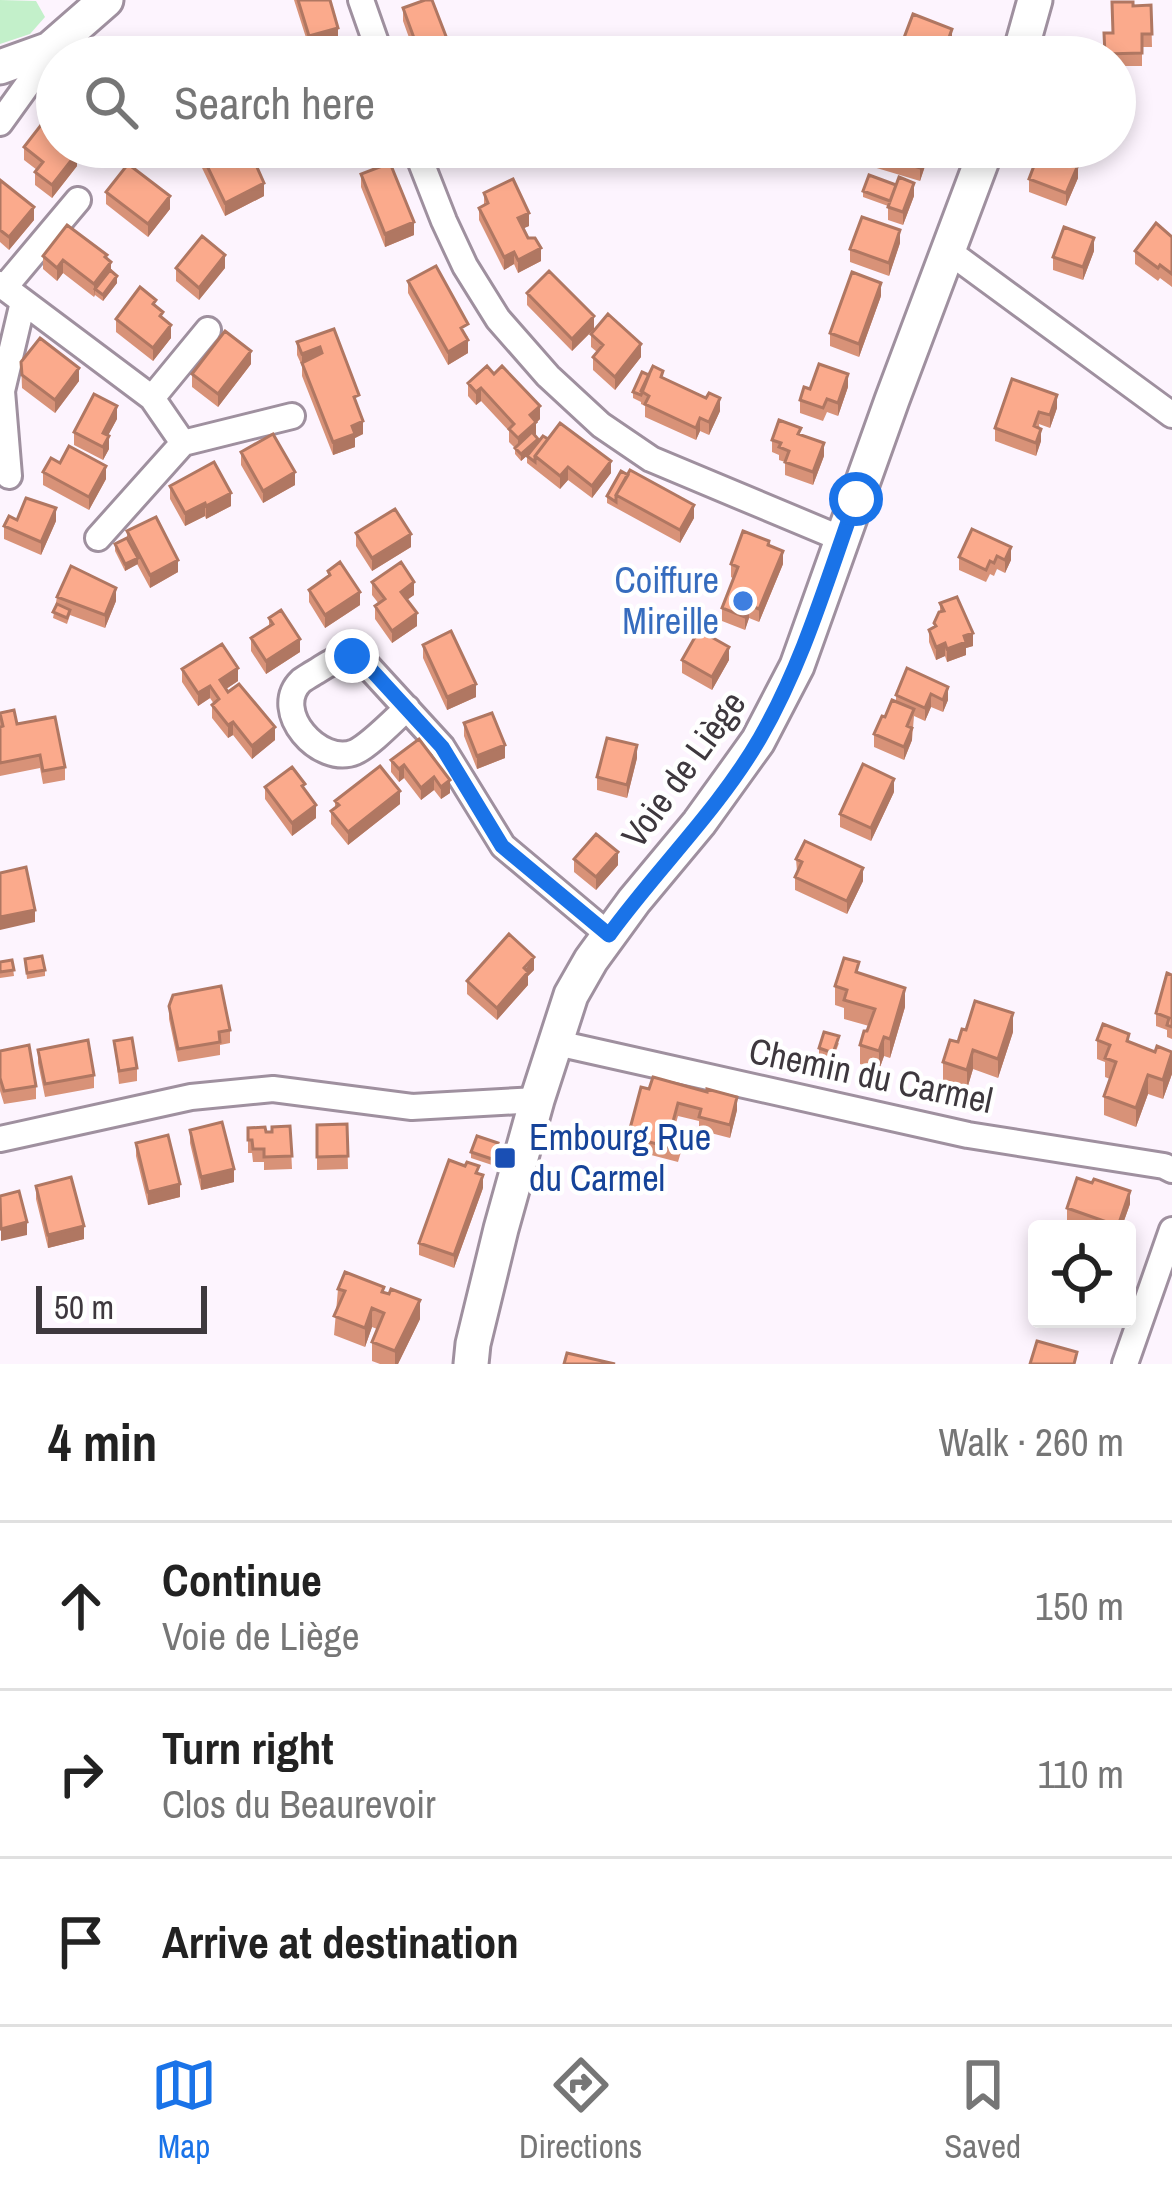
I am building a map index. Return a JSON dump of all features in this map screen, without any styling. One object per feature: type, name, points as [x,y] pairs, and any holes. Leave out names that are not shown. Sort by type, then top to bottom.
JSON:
[{"type":"street","points":[[65,36],[106,0]]},
{"type":"street","points":[[361,0],[374,36]]},
{"type":"street","points":[[1025,36],[1035,0]]},
{"type":"street","points":[[0,67],[36,54]]},
{"type":"street","points":[[0,124],[36,74]]},
{"type":"street","points":[[424,168],[466,266],[498,319],[548,376],[601,425],[651,459],[842,539]]},
{"type":"street","name":"Voie de Liège","points":[[471,1364],[501,1229],[571,995],[609,935],[758,741],[797,666],[979,168]]},
{"type":"street","points":[[9,476],[2,391],[9,292],[78,200]]},
{"type":"street","points":[[946,250],[1172,415]]},
{"type":"street","points":[[9,292],[152,398],[183,443]]},
{"type":"street","points":[[152,398],[208,330]]},
{"type":"street","points":[[98,538],[183,443],[292,416]]},
{"type":"street","points":[[406,708],[353,753],[336,753],[308,739],[290,706],[301,681],[335,659],[352,656],[365,663],[442,747],[502,846],[609,935]]},
{"type":"street","name":"Chemin du Carmel","points":[[557,1043],[968,1135],[1172,1170]]},
{"type":"street","points":[[0,1139],[191,1097],[273,1089],[412,1107],[537,1100]]},
{"type":"street","points":[[1125,1364],[1172,1229]]},
{"type":"green space","points":[[0,0],[36,1],[45,17],[30,34],[0,44]]},
{"type":"building","points":[[298,0],[330,0],[338,28],[309,36]]},
{"type":"building","points":[[432,0],[446,36],[413,36],[403,8]]},
{"type":"building","points":[[1112,2],[1151,5],[1152,34],[1142,34],[1142,53],[1136,53],[1136,36],[1104,36],[1113,33]]},
{"type":"building","points":[[913,14],[952,29],[950,36],[905,36]]},
{"type":"building","points":[[36,131],[36,156],[24,147]]},
{"type":"building","points":[[38,168],[65,168],[52,185],[35,172]]},
{"type":"building","points":[[125,168],[133,168],[170,196],[148,224],[106,192]]},
{"type":"building","points":[[208,168],[257,168],[264,183],[225,203]]},
{"type":"building","points":[[392,168],[414,222],[385,234],[361,174]]},
{"type":"building","points":[[1033,168],[1077,168],[1066,193],[1029,179]]},
{"type":"building","points":[[869,175],[896,185],[890,201],[863,191]]},
{"type":"building","points":[[899,177],[914,183],[903,212],[888,207]]},
{"type":"building","points":[[513,179],[529,213],[518,218],[528,238],[535,238],[541,248],[518,260],[514,252],[504,257],[479,208],[488,203],[484,193]]},
{"type":"building","points":[[0,180],[34,207],[9,237],[0,230]]},
{"type":"building","points":[[862,217],[900,230],[889,263],[850,249]]},
{"type":"building","points":[[1156,223],[1172,237],[1172,274],[1135,251]]},
{"type":"building","points":[[67,225],[111,262],[94,284],[63,260],[57,268],[43,256]]},
{"type":"building","points":[[1064,227],[1094,238],[1083,267],[1053,257]]},
{"type":"building","points":[[202,236],[225,255],[199,288],[176,268]]},
{"type":"building","points":[[436,266],[468,324],[461,328],[468,340],[448,352],[408,281]]},
{"type":"building","points":[[110,270],[117,276],[103,295],[95,289]]},
{"type":"building","points":[[549,271],[594,316],[572,339],[527,293]]},
{"type":"building","points":[[852,272],[881,283],[859,344],[830,333]]},
{"type":"building","points":[[140,287],[156,300],[153,304],[163,312],[160,316],[171,325],[153,348],[116,319]]},
{"type":"building","points":[[608,314],[641,344],[615,377],[593,357],[603,345],[591,334]]},
{"type":"building","points":[[334,329],[359,395],[354,397],[363,421],[352,426],[355,434],[333,442],[302,363],[322,353],[320,347],[302,354],[297,342]]},
{"type":"building","points":[[225,331],[251,351],[218,394],[192,374]]},
{"type":"building","points":[[40,338],[79,368],[55,400],[22,375],[21,362]]},
{"type":"building","points":[[819,364],[848,374],[838,403],[827,399],[823,408],[800,400],[804,387],[810,389]]},
{"type":"building","points":[[487,366],[494,374],[502,366],[540,406],[530,415],[536,422],[518,438],[509,429],[514,424],[481,388],[476,392],[468,383]]},
{"type":"building","points":[[653,366],[663,371],[661,377],[706,398],[709,393],[720,398],[709,422],[700,418],[696,428],[645,404],[649,396],[641,391]]},
{"type":"building","points":[[642,372],[649,375],[641,395],[633,392]]},
{"type":"building","points":[[1012,379],[1057,395],[1050,415],[1039,412],[1034,426],[1041,429],[1036,443],[995,428]]},
{"type":"building","points":[[94,394],[117,406],[103,433],[109,436],[103,447],[74,432]]},
{"type":"building","points":[[779,420],[801,428],[798,434],[824,443],[813,472],[785,462],[789,451],[772,440]]},
{"type":"building","points":[[560,423],[611,461],[592,486],[568,467],[560,476],[535,456]]},
{"type":"building","points":[[532,432],[538,439],[521,454],[515,448]]},
{"type":"building","points":[[273,434],[295,472],[263,491],[241,452]]},
{"type":"building","points":[[543,436],[548,439],[535,462],[527,456]]},
{"type":"building","points":[[69,446],[106,466],[89,497],[43,472],[51,458],[60,463]]},
{"type":"building","points":[[214,462],[231,493],[185,513],[170,486]]},
{"type":"building","points":[[630,470],[694,505],[680,530],[616,495]]},
{"type":"building","points":[[621,471],[628,475],[616,502],[607,496]]},
{"type":"building","points":[[26,498],[56,508],[41,542],[4,526],[9,516],[17,520]]},
{"type":"building","points":[[395,509],[411,534],[372,558],[356,533]]},
{"type":"building","points":[[156,517],[178,560],[150,575],[127,531]]},
{"type":"building","points":[[972,529],[1011,547],[1005,560],[997,556],[986,570],[959,557]]},
{"type":"building","points":[[743,531],[783,551],[759,609],[749,605],[745,617],[722,608],[738,567],[731,564]]},
{"type":"building","points":[[127,538],[138,558],[125,564],[115,544]]},
{"type":"building","points":[[340,562],[360,592],[325,615],[309,590]]},
{"type":"building","points":[[401,562],[414,582],[401,592],[417,613],[392,631],[375,606],[385,599],[372,582]]},
{"type":"building","points":[[71,566],[116,588],[105,615],[57,597]]},
{"type":"building","points":[[957,597],[973,633],[964,636],[966,642],[947,649],[945,643],[936,647],[929,630],[944,611],[940,603]]},
{"type":"building","points":[[57,604],[70,610],[67,618],[53,612]]},
{"type":"building","points":[[281,610],[300,639],[266,661],[251,638],[273,624],[269,618]]},
{"type":"building","points":[[699,630],[729,647],[712,677],[682,660]]},
{"type":"building","points":[[451,631],[476,684],[447,697],[423,645]]},
{"type":"building","points":[[222,644],[238,668],[220,680],[228,692],[239,684],[275,727],[252,746],[212,705],[219,699],[210,686],[198,693],[182,669]]},
{"type":"building","points":[[907,668],[948,687],[943,700],[931,694],[925,708],[896,695]]},
{"type":"building","points":[[892,700],[914,709],[904,747],[874,734]]},
{"type":"building","points":[[14,710],[17,724],[55,717],[65,767],[43,771],[40,755],[0,763],[0,713]]},
{"type":"building","points":[[492,713],[505,745],[477,756],[464,723]]},
{"type":"building","points":[[607,738],[637,745],[627,785],[597,777]]},
{"type":"building","points":[[419,739],[450,780],[441,787],[434,777],[421,788],[404,765],[399,769],[391,760]]},
{"type":"building","points":[[863,764],[894,779],[871,828],[840,814]]},
{"type":"building","points":[[380,766],[400,791],[348,832],[331,811],[339,805],[335,801]]},
{"type":"building","points":[[292,767],[316,805],[292,823],[265,787]]},
{"type":"building","points":[[596,834],[618,852],[596,877],[574,859]]},
{"type":"building","points":[[805,841],[863,868],[847,901],[795,877],[802,862],[796,859]]},
{"type":"building","points":[[26,867],[35,910],[0,917],[0,873]]},
{"type":"building","points":[[509,934],[534,957],[524,968],[528,972],[497,1008],[467,981]]},
{"type":"building","points":[[42,956],[45,970],[27,973],[25,959]]},
{"type":"building","points":[[844,958],[859,962],[856,972],[905,988],[890,1039],[884,1037],[879,1051],[860,1045],[875,1009],[844,1000],[847,990],[835,986]]},
{"type":"building","points":[[12,960],[14,970],[0,972],[0,962]]},
{"type":"building","points":[[1167,973],[1172,975],[1172,1027],[1167,1025],[1169,1018],[1156,1013]]},
{"type":"building","points":[[221,986],[230,1030],[219,1032],[220,1042],[178,1049],[169,1006],[173,995]]},
{"type":"building","points":[[975,1001],[1013,1013],[998,1059],[973,1050],[967,1070],[943,1062],[950,1040],[958,1042],[962,1029],[966,1030]]},
{"type":"building","points":[[1103,1024],[1129,1034],[1127,1041],[1155,1052],[1157,1046],[1172,1052],[1163,1080],[1148,1075],[1136,1108],[1104,1096],[1116,1062],[1105,1058],[1110,1045],[1097,1040]]},
{"type":"building","points":[[824,1032],[839,1036],[833,1053],[819,1048]]},
{"type":"building","points":[[132,1038],[137,1068],[119,1071],[114,1041]]},
{"type":"building","points":[[88,1040],[94,1075],[45,1084],[38,1050]]},
{"type":"building","points":[[29,1045],[36,1086],[4,1091],[0,1051]]},
{"type":"building","points":[[653,1077],[737,1097],[730,1125],[699,1117],[701,1109],[678,1103],[671,1129],[683,1132],[678,1150],[628,1136],[641,1087],[649,1089]]},
{"type":"building","points":[[222,1122],[234,1169],[201,1177],[190,1130]]},
{"type":"building","points":[[347,1124],[348,1156],[317,1157],[317,1125]]},
{"type":"building","points":[[290,1126],[292,1156],[264,1157],[264,1149],[253,1149],[248,1140],[248,1128],[265,1127],[272,1132],[272,1127]]},
{"type":"building","points":[[168,1135],[180,1184],[148,1192],[136,1143]]},
{"type":"building","points":[[477,1136],[498,1143],[492,1159],[471,1152]]},
{"type":"building","points":[[449,1160],[479,1166],[476,1173],[483,1175],[454,1255],[419,1243]]},
{"type":"building","points":[[71,1177],[84,1226],[48,1235],[36,1186]]},
{"type":"building","points":[[1077,1178],[1130,1191],[1120,1220],[1101,1220],[1067,1208]]},
{"type":"building","points":[[19,1191],[27,1222],[1,1229],[0,1196]]},
{"type":"building","points":[[345,1272],[384,1287],[382,1292],[389,1294],[391,1289],[420,1300],[395,1351],[372,1342],[384,1313],[372,1308],[365,1328],[334,1316],[345,1291],[338,1289]]},
{"type":"building","points":[[1037,1341],[1077,1352],[1074,1364],[1030,1364]]},
{"type":"building","points":[[567,1353],[615,1364],[564,1364]]},
{"type":"place","name":"Coiffure Mireille","points":[[743,601]]},
{"type":"place","name":"Embourg Rue du Carmel","points":[[505,1158]]},
{"type":"route","points":[[352,656],[365,663],[424,724],[502,846],[609,935],[758,741],[797,666],[856,499]]}]
